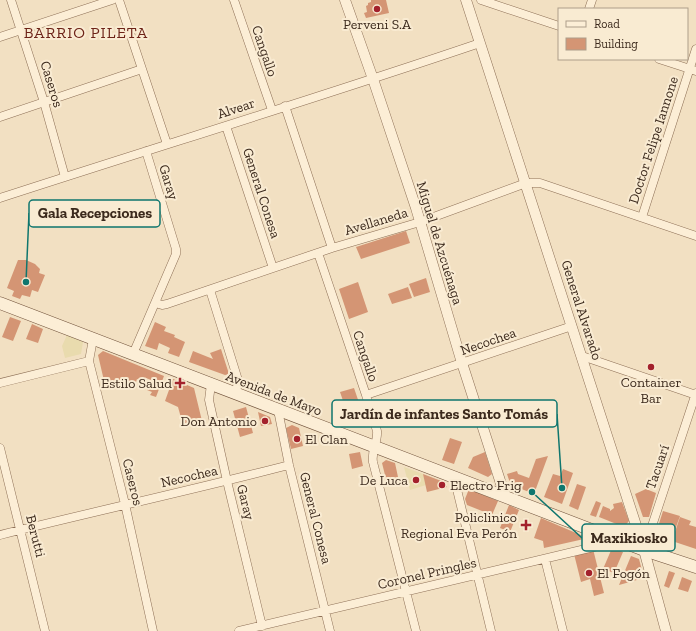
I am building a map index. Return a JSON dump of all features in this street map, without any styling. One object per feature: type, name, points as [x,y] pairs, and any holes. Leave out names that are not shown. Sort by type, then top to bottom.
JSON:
[{"type":"main road","name":"Avenida de Mayo","points":[[0,303],[644,550],[696,567]]},
{"type":"street","name":"Caseros","points":[[11,0],[44,102],[65,177]]},
{"type":"street","points":[[0,37],[112,0]]},
{"type":"street","name":"Garay","points":[[119,0],[167,144]]},
{"type":"street","name":"Cangallo","points":[[234,0],[272,110]]},
{"type":"street","name":"Miguel de Azcuénaga","points":[[345,0],[373,79],[420,222],[462,364],[505,496]]},
{"type":"street","name":"General Alvarado","points":[[466,0],[644,550],[666,631]]},
{"type":"street","points":[[481,0],[558,26]]},
{"type":"street","name":"Alvear","points":[[0,198],[373,79],[480,43]]},
{"type":"street","name":"Doctor Felipe Iannone","points":[[642,217],[693,70],[696,49]]},
{"type":"street","points":[[663,60],[693,70]]},
{"type":"street","points":[[0,117],[142,69]]},
{"type":"street","points":[[285,106],[332,248]]},
{"type":"street","name":"General Conesa","points":[[226,126],[273,268]]},
{"type":"street","name":"Garay","points":[[133,354],[175,258],[176,249],[146,152]]},
{"type":"street","name":"Avellaneda","points":[[155,304],[167,304],[332,248],[420,222],[526,183],[540,183],[696,236]]},
{"type":"street","name":"Cangallo","points":[[318,253],[377,431],[372,456],[373,462],[416,631]]},
{"type":"street","points":[[210,290],[238,380],[236,394]]},
{"type":"street","name":"Necochea","points":[[366,395],[572,326]]},
{"type":"street","name":"Caseros","points":[[93,339],[89,361],[125,504],[153,631]]},
{"type":"street","points":[[582,356],[696,394]]},
{"type":"street","points":[[0,383],[89,361]]},
{"type":"street","name":"Garay","points":[[211,384],[209,400],[262,626]]},
{"type":"street","name":"Tacuarí","points":[[644,550],[696,394]]},
{"type":"street","name":"General Conesa","points":[[278,410],[289,465],[330,631]]},
{"type":"street","name":"Berutti","points":[[0,448],[46,631]]},
{"type":"street","name":"Necochea","points":[[0,535],[289,465]]},
{"type":"street","points":[[454,477],[490,631]]},
{"type":"street","name":"Coronel Pringles","points":[[244,630],[406,590],[621,540]]},
{"type":"street","points":[[545,558],[563,631]]},
{"type":"shaded area","points":[[67,335],[83,342],[81,354],[65,358],[62,346]]},
{"type":"shaded area","name":"De Luca","points":[[404,467],[423,474],[426,485],[410,490]]},
{"type":"building","name":"Perveni S.A","points":[[371,0],[386,0],[389,13],[366,18],[364,13],[367,12],[366,6],[371,2]]},
{"type":"building","points":[[406,231],[410,243],[361,259],[356,247]]},
{"type":"building","points":[[18,260],[26,260],[35,264],[40,269],[39,273],[45,275],[38,292],[32,290],[30,297],[22,295],[20,299],[12,296],[14,291],[7,288]]},
{"type":"building","points":[[426,278],[430,292],[414,297],[409,284]]},
{"type":"building","points":[[358,282],[368,312],[349,319],[339,289]]},
{"type":"building","points":[[408,287],[412,298],[392,304],[388,294]]},
{"type":"building","points":[[10,317],[21,321],[13,341],[2,337]]},
{"type":"building","points":[[155,322],[166,327],[164,331],[175,335],[174,337],[185,342],[179,357],[168,353],[170,348],[159,343],[157,350],[145,346]]},
{"type":"building","points":[[32,324],[43,329],[38,343],[26,339]]},
{"type":"building","points":[[221,349],[229,374],[225,375],[189,362],[193,351],[213,359],[210,353]]},
{"type":"building","points":[[103,351],[164,376],[156,397],[150,395],[152,392],[147,390],[151,380],[146,378],[144,382],[137,379],[135,385],[124,381],[105,385],[98,355]]},
{"type":"building","points":[[173,379],[194,388],[202,421],[183,425],[178,407],[165,401]]},
{"type":"building","points":[[354,388],[367,426],[350,421],[340,392]]},
{"type":"building","points":[[246,407],[253,433],[240,437],[233,411]]},
{"type":"building","name":"Don Antonio","points":[[258,412],[270,417],[272,424],[261,426]]},
{"type":"building","points":[[292,425],[299,428],[303,446],[291,449],[286,428]]},
{"type":"building","points":[[450,438],[462,442],[454,464],[442,460]]},
{"type":"building","points":[[360,452],[363,466],[352,469],[349,454]]},
{"type":"building","points":[[485,452],[492,474],[488,477],[468,468],[473,457]]},
{"type":"building","points":[[548,456],[534,494],[514,486],[509,480],[507,474],[517,471],[518,474],[529,478],[536,459]]},
{"type":"building","points":[[386,460],[395,463],[398,477],[386,479],[382,463]]},
{"type":"building","points":[[563,469],[573,473],[562,504],[544,497],[553,474],[560,476]]},
{"type":"building","points":[[423,474],[444,482],[447,487],[427,492]]},
{"type":"building","points":[[577,484],[586,487],[578,510],[569,506]]},
{"type":"building","points":[[469,489],[498,501],[492,515],[467,505],[465,499]]},
{"type":"building","points":[[646,489],[656,493],[649,517],[643,517],[635,494]]},
{"type":"building","points":[[596,501],[601,503],[596,517],[590,515]]},
{"type":"building","points":[[622,502],[629,521],[624,527],[599,517],[603,506],[610,509],[610,511],[614,508],[613,504]]},
{"type":"building","points":[[509,505],[519,510],[510,532],[500,528]]},
{"type":"building","points":[[663,511],[680,516],[671,541],[658,536],[656,533]]},
{"type":"building","points":[[680,517],[691,521],[689,525],[696,527],[696,549],[672,541]]},
{"type":"building","points":[[541,518],[583,536],[584,539],[544,548],[543,541],[534,538]]},
{"type":"building","points":[[612,548],[623,552],[614,573],[603,569]]},
{"type":"building","name":"El Fogón","points":[[593,549],[604,593],[594,596],[590,579],[581,582],[574,554]]},
{"type":"building","points":[[631,556],[639,559],[644,578],[619,585]]},
{"type":"building","points":[[669,571],[675,573],[669,588],[664,586]]},
{"type":"building","points":[[682,577],[692,581],[688,592],[678,589]]},
{"type":"place","name":"Perveni S.A","points":[[377,9]]},
{"type":"place","name":"Gala Recepciones","points":[[26,282]]},
{"type":"place","name":"Container Bar","points":[[651,367]]},
{"type":"place","name":"Estilo Salud","points":[[180,383]]},
{"type":"place","name":"Don Antonio","points":[[265,421]]},
{"type":"place","name":"El Clan","points":[[297,439]]},
{"type":"place","name":"De Luca","points":[[416,480]]},
{"type":"place","name":"Electro Frig","points":[[442,485]]},
{"type":"place","name":"Jardín de infantes Santo Tomás","points":[[562,488]]},
{"type":"place","name":"Maxikiosko","points":[[532,492]]},
{"type":"place","name":"Policlinico Regional Eva Perón","points":[[526,525]]},
{"type":"place","name":"El Fogón","points":[[589,573]]},
{"type":"district","name":"BARRIO PILETA","points":[[86,32]]}]
